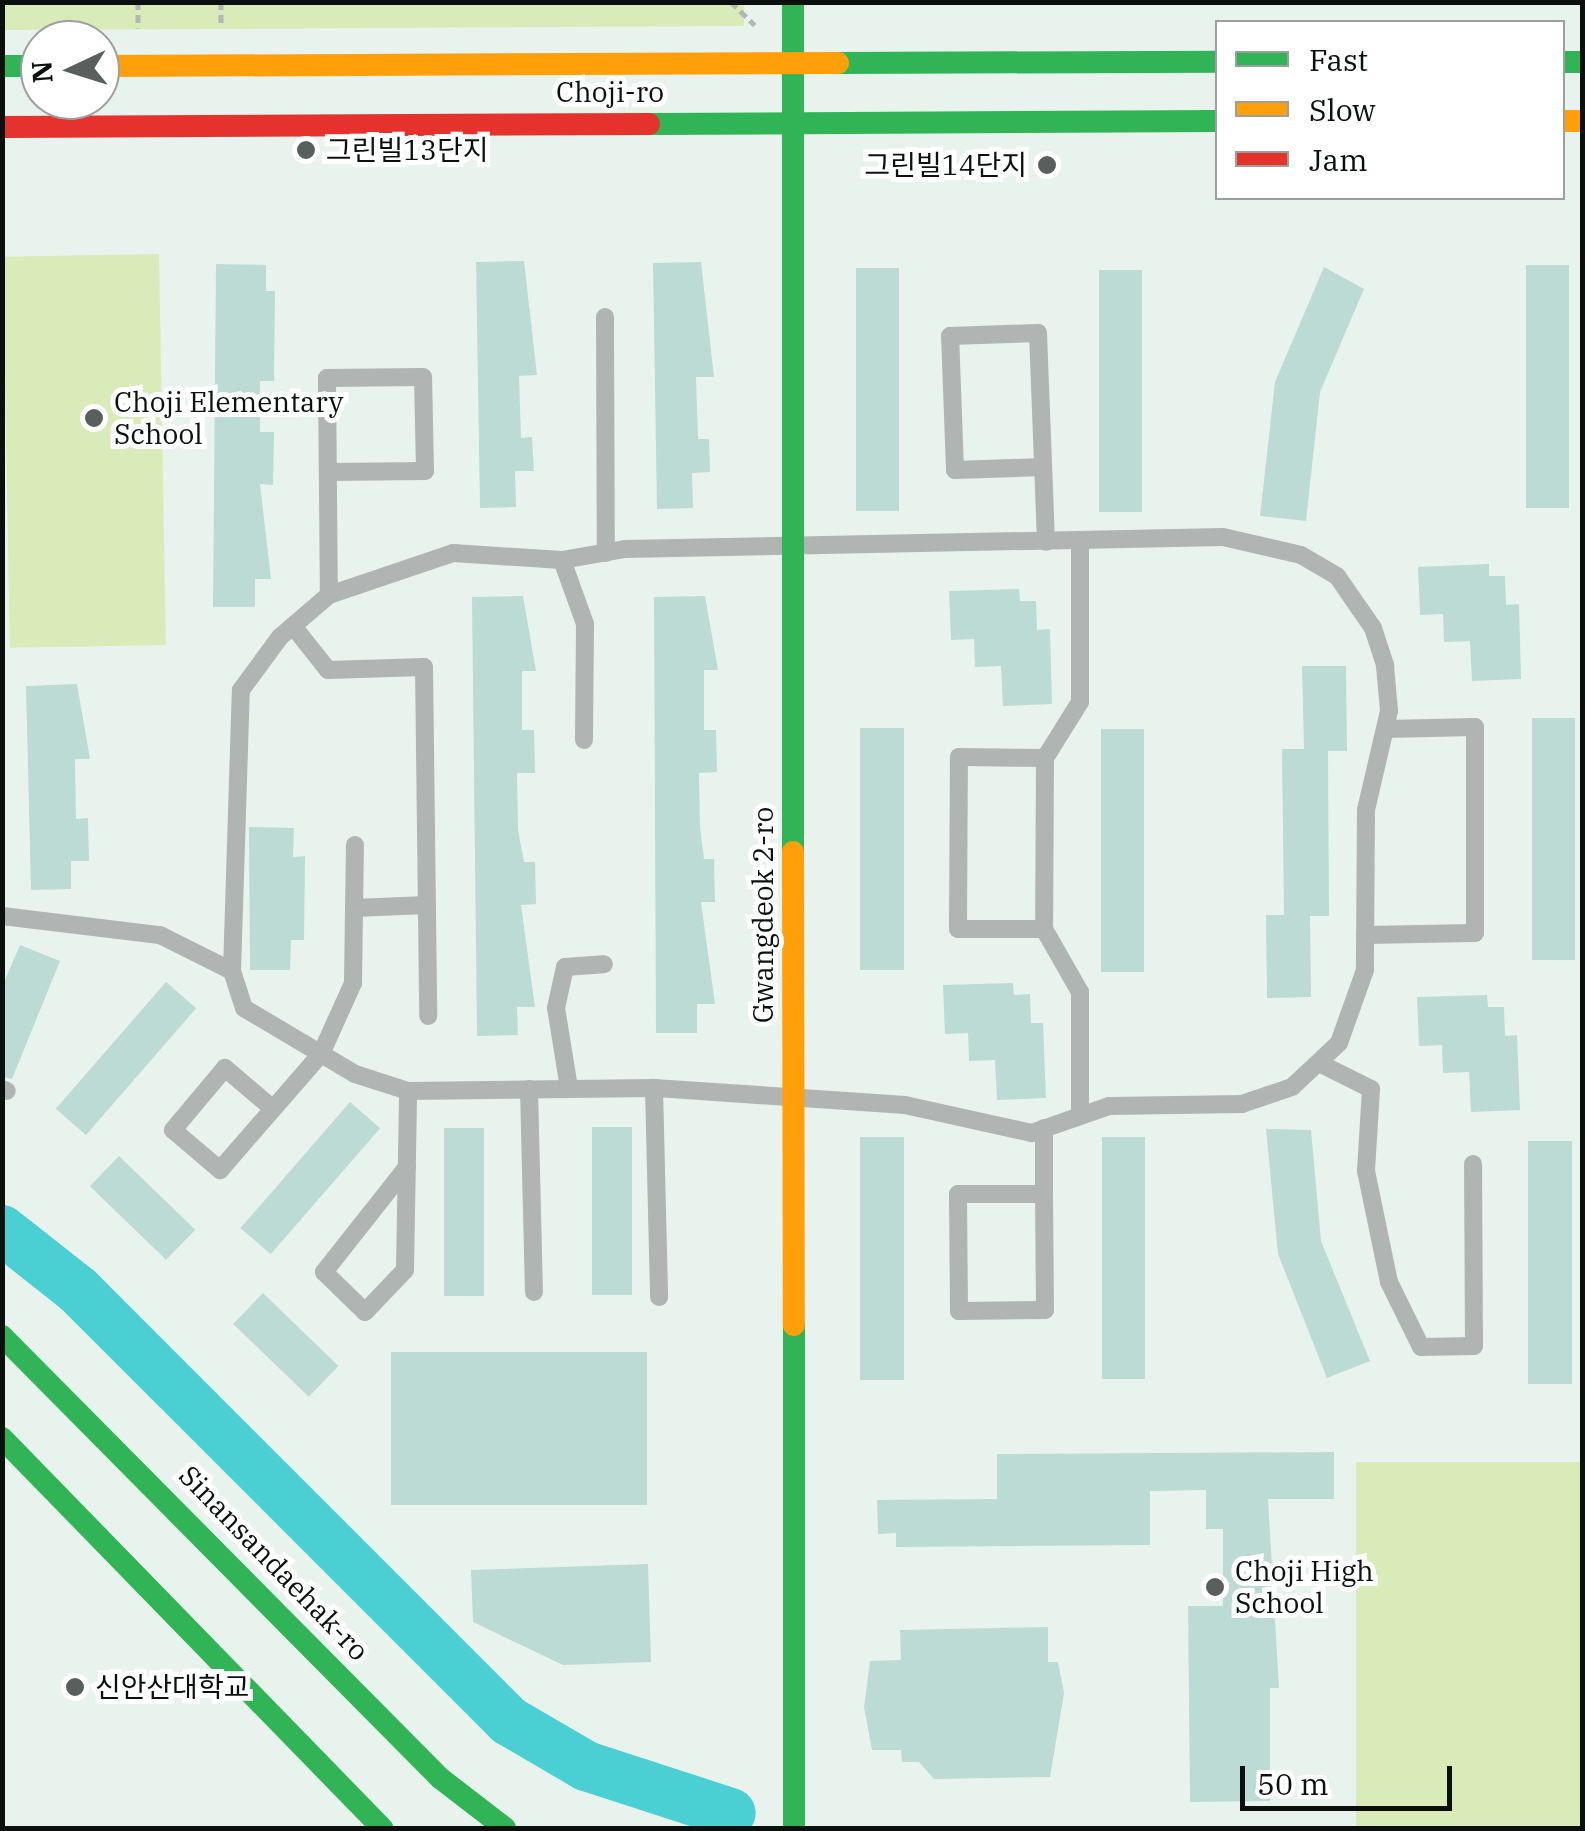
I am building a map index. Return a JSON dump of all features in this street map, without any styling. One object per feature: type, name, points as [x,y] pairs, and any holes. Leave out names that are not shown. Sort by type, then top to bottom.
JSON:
[{"type":"street","name":"Gwangdeok 2-ro","points":[[793,2],[794,1828]]},
{"type":"street","name":"Choji-ro","points":[[120,66],[1215,62]]},
{"type":"street","name":"Choji-ro","points":[[2,127],[793,120],[1215,121]]},
{"type":"street","name":"Sinansandaehak-ro","points":[[2,1336],[440,1778],[505,1828]]},
{"type":"street","points":[[2,1438],[382,1828]]},
{"type":"lane","points":[[605,317],[606,552]]},
{"type":"lane","points":[[1043,468],[955,470],[950,336],[1038,333],[1046,542]]},
{"type":"lane","points":[[328,472],[424,471],[423,377],[326,378],[329,595]]},
{"type":"lane","points":[[1080,541],[1080,702],[1045,758],[1044,929],[1080,992],[1080,1115]]},
{"type":"lane","points":[[1080,541],[1259,541],[1337,576],[1373,628],[1385,666],[1386,729],[1366,810],[1365,934],[1355,1010],[1321,1064],[1292,1087],[1242,1104],[1080,1115],[1044,1128],[995,1132],[938,1110],[794,1102],[654,1088],[408,1091],[321,1054],[244,1008],[232,971],[241,690],[293,626],[329,595],[453,554],[562,560],[606,552],[794,553],[1080,541]]},
{"type":"lane","points":[[562,560],[585,624],[584,740]]},
{"type":"lane","points":[[293,626],[328,670],[424,667],[428,1016]]},
{"type":"lane","points":[[1365,934],[1475,933],[1476,727],[1386,729]]},
{"type":"lane","points":[[1044,929],[958,929],[959,757],[1045,758]]},
{"type":"lane","points":[[272,1108],[224,1068],[172,1130],[220,1170],[321,1054],[353,983],[355,845]]},
{"type":"lane","points":[[354,908],[426,905]]},
{"type":"lane","points":[[2,916],[160,936],[232,971]]},
{"type":"lane","points":[[569,1088],[556,1008],[566,966],[604,964]]},
{"type":"lane","points":[[1321,1064],[1371,1090],[1366,1172],[1389,1282],[1421,1347],[1474,1346],[1473,1164]]},
{"type":"lane","points":[[654,1088],[659,1297]]},
{"type":"lane","points":[[530,1089],[534,1292]]},
{"type":"lane","points":[[407,1167],[324,1272],[365,1312],[405,1270],[407,1167],[408,1091]]},
{"type":"lane","points":[[1044,1128],[1046,1310],[959,1310],[958,1194],[1044,1194]]},
{"type":"green space","points":[[3,2],[744,2],[744,26],[120,29],[120,20],[20,20],[20,30],[2,30]]},
{"type":"green space","name":"Choji Elementary School","points":[[159,254],[166,645],[10,648],[3,257]]},
{"type":"green space","points":[[1356,1462],[1582,1462],[1582,1828],[1356,1828]]},
{"type":"building","points":[[524,261],[537,375],[519,376],[521,438],[532,437],[534,471],[515,471],[516,507],[480,508],[476,262]]},
{"type":"building","points":[[701,262],[714,377],[696,377],[698,439],[709,439],[710,472],[692,473],[693,508],[657,509],[653,263]]},
{"type":"building","points":[[216,264],[266,265],[266,291],[275,291],[274,381],[260,381],[260,432],[274,432],[273,485],[260,484],[271,579],[255,579],[255,607],[213,607]]},
{"type":"building","points":[[1526,265],[1569,265],[1569,508],[1526,508]]},
{"type":"building","points":[[1324,267],[1364,289],[1320,392],[1306,521],[1260,516],[1275,382]]},
{"type":"building","points":[[856,268],[899,268],[899,511],[856,511]]},
{"type":"building","points":[[1099,270],[1142,270],[1142,512],[1099,512]]},
{"type":"building","points":[[1489,564],[1489,576],[1505,576],[1506,605],[1519,604],[1521,679],[1472,681],[1470,641],[1444,642],[1443,614],[1420,615],[1418,567]]},
{"type":"building","points":[[1019,589],[1020,601],[1036,601],[1037,630],[1050,629],[1052,704],[1003,706],[1001,666],[975,667],[974,639],[951,640],[949,591]]},
{"type":"building","points":[[523,596],[536,671],[522,671],[522,730],[534,730],[535,773],[517,773],[518,830],[524,862],[535,862],[536,904],[521,905],[535,1007],[517,1007],[518,1035],[477,1036],[472,597]]},
{"type":"building","points":[[705,596],[718,670],[704,670],[704,730],[716,730],[717,772],[699,773],[700,827],[704,859],[714,859],[715,902],[701,902],[715,1004],[697,1004],[697,1033],[656,1033],[654,597]]},
{"type":"building","points":[[1302,666],[1346,666],[1347,751],[1328,751],[1329,916],[1310,916],[1311,997],[1267,998],[1266,915],[1284,915],[1282,749],[1304,749]]},
{"type":"building","points":[[77,684],[90,759],[75,759],[76,819],[88,818],[89,861],[71,861],[71,889],[31,890],[26,686]]},
{"type":"building","points":[[1532,718],[1575,718],[1575,960],[1532,960]]},
{"type":"building","points":[[860,728],[904,728],[904,970],[860,970]]},
{"type":"building","points":[[1101,729],[1144,729],[1144,972],[1101,972]]},
{"type":"building","points":[[249,827],[294,828],[293,857],[305,856],[304,940],[291,940],[290,970],[250,970]]},
{"type":"building","points":[[20,945],[60,961],[12,1079],[2,1077],[2,987]]},
{"type":"building","points":[[166,982],[196,1008],[86,1135],[56,1109]]},
{"type":"building","points":[[1013,983],[1014,995],[1030,994],[1031,1023],[1043,1023],[1046,1098],[997,1100],[995,1060],[969,1061],[968,1033],[945,1034],[943,985]]},
{"type":"building","points":[[1487,995],[1488,1007],[1504,1007],[1505,1036],[1517,1035],[1520,1110],[1471,1112],[1469,1072],[1443,1073],[1442,1045],[1419,1046],[1417,997]]},
{"type":"building","points":[[350,1102],[380,1128],[271,1254],[240,1228]]},
{"type":"building","points":[[592,1127],[632,1127],[632,1295],[592,1295]]},
{"type":"building","points":[[444,1128],[484,1128],[484,1296],[444,1296]]},
{"type":"building","points":[[1266,1129],[1311,1130],[1321,1241],[1370,1361],[1327,1378],[1278,1254]]},
{"type":"building","points":[[860,1137],[904,1137],[904,1380],[860,1380]]},
{"type":"building","points":[[1102,1137],[1145,1137],[1145,1379],[1102,1379]]},
{"type":"building","points":[[1528,1141],[1572,1141],[1572,1384],[1528,1384]]},
{"type":"building","points":[[119,1156],[195,1230],[166,1260],[90,1186]]},
{"type":"building","points":[[263,1293],[339,1366],[309,1397],[233,1324]]},
{"type":"building","points":[[391,1352],[647,1352],[647,1505],[391,1505]]},
{"type":"building","name":"Choji High School","points":[[1334,1452],[1334,1499],[1268,1499],[1279,1688],[1270,1688],[1270,1801],[1190,1802],[1188,1606],[1223,1606],[1223,1529],[1206,1529],[1206,1490],[1150,1491],[1150,1545],[896,1547],[896,1533],[878,1534],[877,1500],[997,1499],[997,1454]]},
{"type":"building","points":[[648,1564],[651,1662],[563,1665],[473,1622],[471,1570]]},
{"type":"building","points":[[1048,1627],[1048,1662],[1058,1662],[1064,1693],[1050,1777],[934,1779],[919,1762],[902,1762],[901,1750],[872,1750],[864,1707],[870,1661],[901,1660],[900,1630]]},
{"type":"waterway","points":[[2,1230],[78,1290],[509,1721],[586,1766],[731,1813]]},
{"type":"traffic: fast","points":[[793,2],[793,852]]},
{"type":"traffic: fast","points":[[838,63],[1215,62]]},
{"type":"traffic: fast","points":[[1565,62],[1582,62]]},
{"type":"traffic: fast","points":[[2,66],[20,66]]},
{"type":"traffic: fast","points":[[649,124],[1215,121]]},
{"type":"traffic: fast","points":[[794,1325],[794,1828]]},
{"type":"traffic: fast","points":[[2,1336],[440,1778],[505,1828]]},
{"type":"traffic: fast","points":[[2,1438],[382,1828]]},
{"type":"traffic: slow","points":[[120,66],[838,63]]},
{"type":"traffic: slow","points":[[1565,121],[1582,121]]},
{"type":"traffic: slow","points":[[793,852],[794,1325]]},
{"type":"traffic: jam","points":[[2,127],[649,124]]},
{"type":"place","name":"그린빌13단지","points":[[306,150]]},
{"type":"place","name":"그린빌14단지","points":[[1047,165]]},
{"type":"place","name":"Choji Elementary School","points":[[94,418]]},
{"type":"place","name":"Choji High School","points":[[1215,1587]]},
{"type":"place","name":"신안산대학교","points":[[75,1687]]}]
